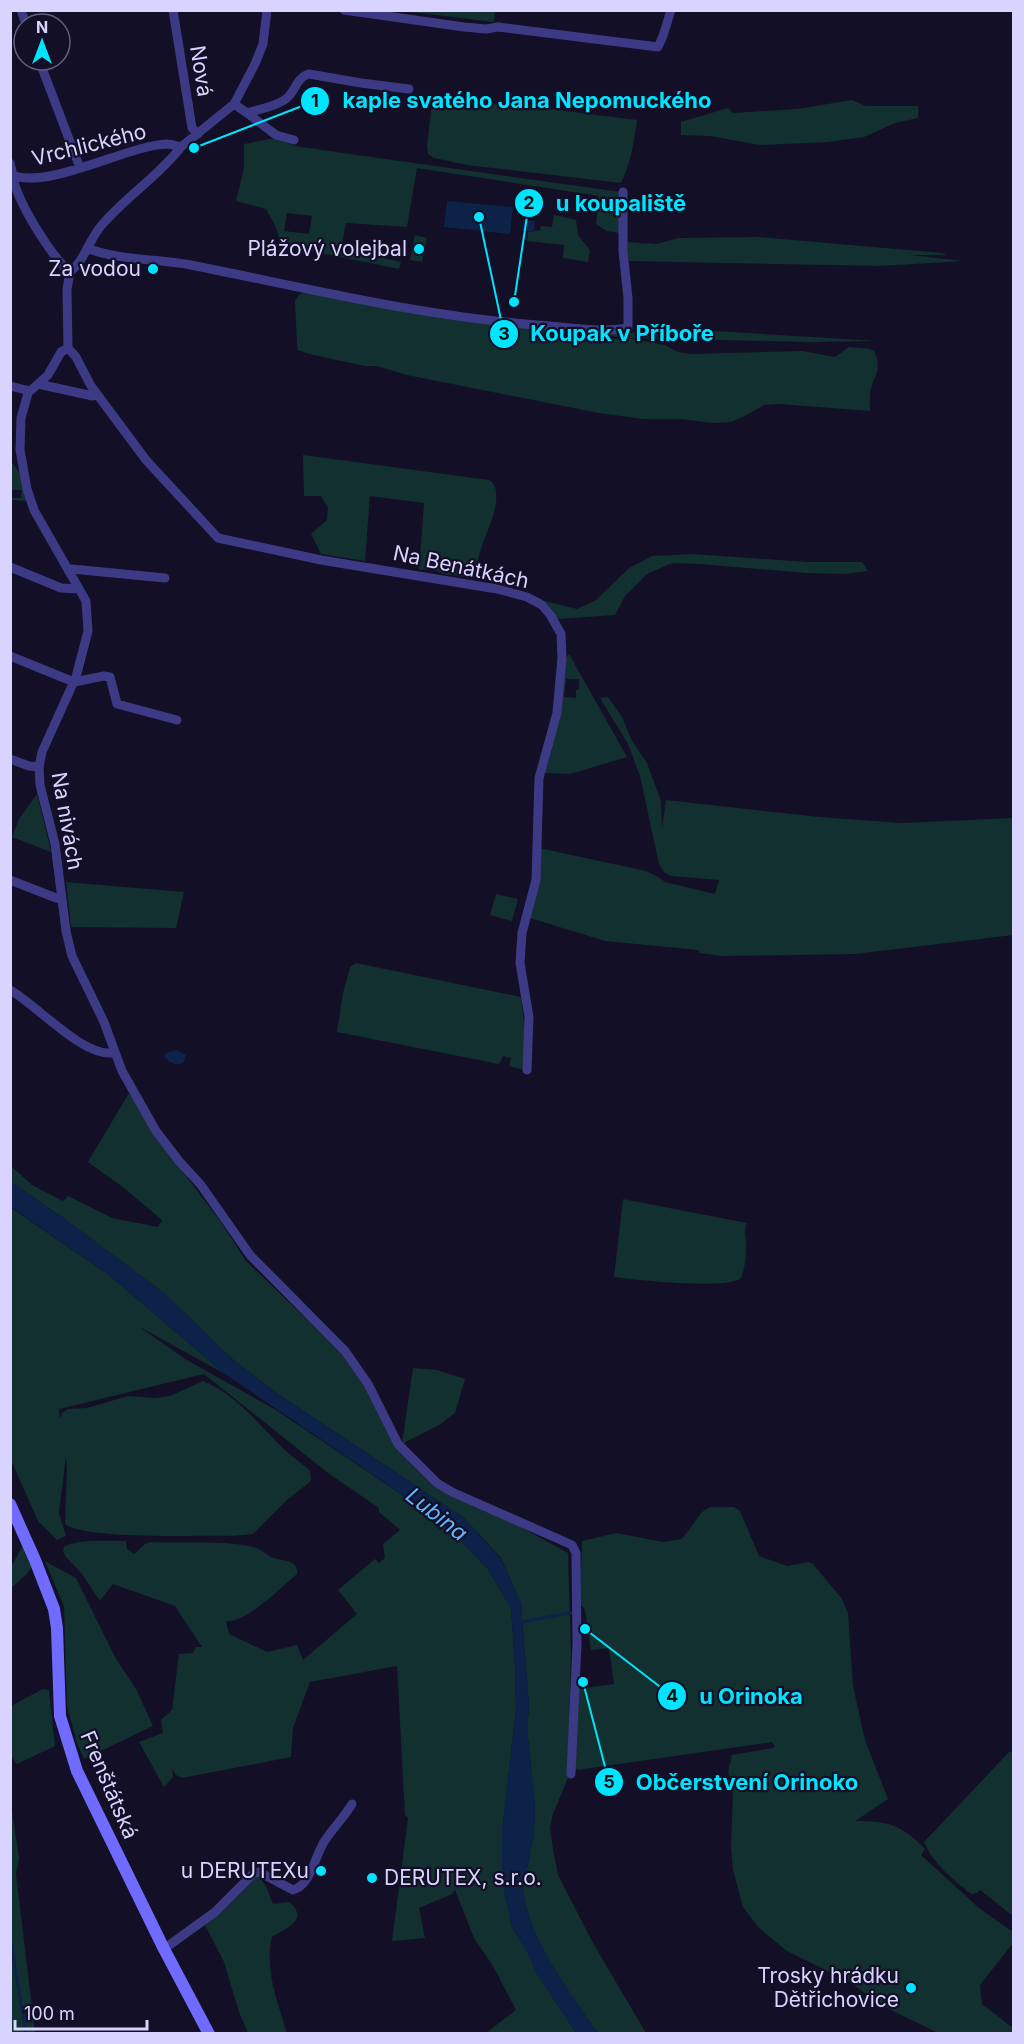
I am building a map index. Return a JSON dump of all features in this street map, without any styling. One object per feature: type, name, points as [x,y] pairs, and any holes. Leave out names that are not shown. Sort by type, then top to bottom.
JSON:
[{"type":"main road","name":"Frenštátská","points":[[10,1504],[35,1560],[56,1618],[59,1706],[68,1744],[80,1779],[209,2034]]},
{"type":"street","points":[[10,14],[15,10]]},
{"type":"street","name":"Nová","points":[[173,10],[192,128],[198,134]]},
{"type":"street","points":[[68,348],[67,289],[70,272],[78,266],[102,225],[170,161],[181,147],[234,104],[263,44],[267,10]]},
{"type":"street","points":[[344,10],[464,27],[486,29],[498,27],[658,46],[671,10]]},
{"type":"street","points":[[44,72],[80,168]]},
{"type":"street","points":[[247,113],[285,99],[304,75],[309,74],[409,88]]},
{"type":"street","points":[[234,104],[276,135],[294,140]]},
{"type":"street","name":"Vrchlického","points":[[12,175],[20,179],[43,177],[158,146],[168,144],[181,147]]},
{"type":"street","points":[[10,164],[12,175],[31,220],[58,261],[70,272]]},
{"type":"street","points":[[87,248],[117,255],[175,262],[358,300],[442,314],[534,325],[601,330],[621,329],[628,328],[628,298],[623,251],[623,192]]},
{"type":"street","name":"Na nivách","points":[[68,348],[61,352],[48,375],[34,388],[21,418],[16,454],[34,510],[86,601],[88,631],[74,682],[42,753],[39,767],[40,785],[55,844],[72,956],[104,1022],[131,1090],[156,1131],[201,1185],[250,1255],[345,1351],[368,1384],[398,1444],[437,1483],[452,1492],[572,1545],[576,1553],[577,1644],[571,1774]]},
{"type":"street","name":"Na Benátkách","points":[[68,348],[76,357],[97,394],[146,460],[218,538],[321,560],[497,589],[527,597],[542,604],[551,616],[561,633],[562,658],[557,713],[539,778],[536,880],[522,933],[520,963],[529,1017],[527,1070]]},
{"type":"street","points":[[10,387],[93,396],[97,394]]},
{"type":"street","points":[[10,567],[61,588],[79,589]]},
{"type":"street","points":[[69,572],[72,569],[165,578]]},
{"type":"street","points":[[10,656],[74,682],[104,676],[110,677],[117,705],[177,720]]},
{"type":"street","points":[[10,759],[28,766],[39,767]]},
{"type":"street","points":[[10,880],[62,899]]},
{"type":"street","points":[[10,990],[73,1038],[98,1051],[110,1054],[115,1052]]},
{"type":"street","points":[[164,1949],[214,1912],[254,1873],[259,1872],[293,1890],[297,1889],[306,1879],[324,1841],[352,1804]]},
{"type":"green space","points":[[411,11],[495,11],[494,22]]},
{"type":"green space","points":[[437,100],[533,107],[637,120],[632,152],[621,183],[467,165],[434,158],[428,154],[427,145],[432,104]]},
{"type":"green space","points":[[852,100],[866,106],[918,106],[918,118],[895,123],[864,137],[828,142],[760,145],[710,136],[681,135],[681,122],[728,108],[733,113],[797,109]]},
{"type":"green space","points":[[275,138],[295,146],[621,192],[620,233],[607,231],[596,224],[599,196],[417,168],[407,227],[346,223],[341,249],[401,262],[399,269],[282,245],[266,209],[236,201],[244,169],[244,144]],"holes":[[[287,213],[312,216],[309,234],[284,231]]]},
{"type":"green space","points":[[554,215],[576,220],[578,235],[590,250],[588,262],[563,258],[564,245],[527,241],[528,232],[540,230],[541,226],[552,227]]},
{"type":"green space","name":"Plážový volejbal","points":[[415,235],[427,238],[422,262],[410,260]]},
{"type":"green space","points":[[758,237],[942,253],[947,255],[911,255],[963,261],[880,266],[629,261],[625,242],[657,244],[678,238]]},
{"type":"green space","points":[[304,292],[556,330],[571,336],[602,339],[628,338],[665,345],[678,352],[692,354],[802,351],[835,357],[849,347],[869,349],[874,351],[877,361],[877,369],[870,391],[870,411],[779,404],[764,405],[731,422],[643,419],[599,413],[407,375],[377,366],[365,366],[298,350],[295,301]]},
{"type":"green space","points":[[680,329],[877,341],[812,342],[628,338],[600,335]]},
{"type":"green space","points":[[303,455],[489,480],[494,485],[496,502],[479,554],[475,578],[443,574],[432,569],[419,570],[424,503],[370,496],[365,561],[321,554],[311,534],[327,520],[328,507],[321,496],[304,496]]},
{"type":"green space","points":[[11,462],[20,475],[27,501],[11,500],[11,498],[21,498],[22,490],[11,490]]},
{"type":"green space","points":[[692,554],[807,562],[862,562],[868,571],[845,574],[806,573],[672,563],[647,574],[625,596],[615,615],[558,619],[545,601],[577,609],[596,600],[629,568],[652,556]]},
{"type":"green space","points":[[569,654],[627,757],[570,774],[544,773],[561,715],[566,659]],"holes":[[[566,679],[579,679],[576,698],[564,697]]]},
{"type":"green space","points":[[608,697],[622,717],[632,741],[647,763],[661,801],[662,828],[666,800],[819,817],[902,823],[1013,818],[1013,935],[855,954],[723,956],[699,953],[699,950],[605,941],[530,918],[539,848],[646,871],[665,882],[715,894],[719,880],[671,876],[665,873],[659,864],[640,776],[628,744],[600,698]]},
{"type":"green space","points":[[37,794],[51,852],[12,837],[19,819]]},
{"type":"green space","points":[[66,882],[184,892],[176,928],[71,927]]},
{"type":"green space","points":[[496,894],[518,899],[512,921],[490,915]]},
{"type":"green space","points":[[356,963],[521,997],[525,1033],[524,1070],[509,1066],[511,1058],[503,1056],[499,1064],[337,1032],[350,967]]},
{"type":"green space","points":[[129,1093],[153,1132],[220,1221],[246,1261],[343,1354],[365,1386],[394,1445],[432,1484],[512,1522],[568,1553],[571,1651],[568,1778],[550,1827],[553,1849],[558,1875],[593,1943],[646,2033],[598,2033],[552,1965],[533,1927],[527,1908],[523,1889],[534,1833],[535,1807],[527,1728],[529,1706],[521,1604],[501,1558],[463,1517],[278,1394],[231,1358],[165,1294],[11,1182],[10,1165],[32,1185],[63,1201],[68,1196],[112,1218],[158,1227],[162,1220],[88,1162]]},
{"type":"green space","points":[[623,1199],[747,1223],[745,1259],[741,1278],[733,1282],[701,1284],[614,1277]]},
{"type":"green space","points":[[10,1207],[109,1275],[225,1374],[138,1326],[185,1359],[276,1410],[441,1521],[487,1568],[511,1608],[515,1665],[516,1709],[502,1831],[502,1881],[512,1927],[527,1951],[536,1972],[576,2033],[486,2033],[516,2010],[493,1966],[474,1938],[455,1890],[452,1894],[419,1908],[425,1938],[392,1941],[408,1818],[405,1815],[397,1666],[310,1682],[293,1728],[291,1757],[182,1778],[172,1769],[173,1777],[164,1787],[139,1742],[163,1733],[161,1720],[172,1710],[179,1654],[193,1653],[196,1647],[202,1647],[175,1606],[113,1584],[100,1601],[82,1574],[66,1557],[64,1547],[85,1542],[126,1541],[127,1549],[134,1554],[150,1542],[230,1543],[254,1547],[271,1557],[290,1562],[296,1566],[297,1574],[253,1611],[234,1620],[226,1621],[229,1634],[267,1652],[297,1645],[303,1660],[357,1614],[338,1590],[375,1559],[379,1563],[385,1558],[383,1544],[400,1530],[379,1512],[379,1508],[328,1473],[204,1374],[59,1409],[60,1419],[62,1413],[68,1409],[87,1408],[128,1396],[155,1398],[170,1396],[203,1381],[226,1394],[247,1411],[285,1450],[310,1471],[311,1481],[287,1500],[253,1534],[231,1536],[118,1535],[77,1529],[65,1524],[66,1456],[59,1513],[66,1536],[57,1540],[38,1521],[11,1460]]},
{"type":"green space","points":[[413,1368],[437,1370],[465,1379],[455,1413],[439,1425],[402,1444]]},
{"type":"green space","points":[[710,1507],[734,1507],[740,1511],[759,1556],[787,1566],[808,1562],[813,1564],[842,1599],[848,1613],[853,1686],[865,1740],[888,1799],[855,1821],[885,1823],[909,1834],[925,1849],[921,1855],[979,1908],[1013,1932],[1013,1943],[980,1985],[982,2004],[1013,2028],[1013,2033],[938,2033],[885,2007],[848,1981],[787,1951],[759,1928],[743,1907],[733,1870],[731,1847],[733,1793],[728,1771],[732,1755],[775,1747],[772,1742],[577,1770],[575,1766],[577,1689],[614,1684],[609,1648],[591,1650],[585,1609],[580,1604],[582,1541],[616,1533],[663,1542],[682,1539],[702,1512]]},
{"type":"green space","points":[[23,1545],[32,1567],[11,1588],[11,1567]]},
{"type":"green space","points":[[45,1561],[76,1578],[116,1659],[136,1689],[153,1726],[84,1759],[67,1706],[64,1607]]},
{"type":"green space","points":[[43,1689],[49,1690],[55,1746],[17,1764],[11,1756],[11,1706]]},
{"type":"green space","points":[[1010,1751],[1014,1754],[1013,1916],[980,1890],[971,1894],[938,1864],[924,1842]]},
{"type":"green space","points":[[10,1798],[19,1858],[16,1874],[35,2033],[11,2033]]},
{"type":"green space","points":[[258,1875],[266,1886],[273,1904],[289,1902],[297,1913],[294,1922],[272,1937],[270,1949],[273,1986],[287,2033],[248,2033],[239,2012],[224,1962],[205,1925]]},
{"type":"water","points":[[447,201],[513,207],[510,234],[444,227]]},
{"type":"water","points":[[523,220],[535,221],[534,232],[522,231]]},
{"type":"water","points":[[177,1050],[186,1055],[184,1062],[174,1064],[164,1057],[166,1053]]},
{"type":"water","name":"Lubina","points":[[11,1182],[165,1294],[231,1358],[278,1394],[463,1517],[501,1559],[521,1604],[529,1706],[527,1728],[535,1807],[534,1833],[523,1889],[533,1927],[542,1946],[563,1983],[598,2033],[576,2033],[536,1972],[527,1951],[512,1927],[502,1881],[502,1831],[516,1709],[515,1665],[511,1608],[487,1568],[441,1521],[225,1374],[109,1275],[11,1207]]},
{"type":"waterway","points":[[520,1622],[571,1613]]},
{"type":"waterway","points":[[10,1937],[26,2034]]},
{"type":"place","name":"kaple svatého Jana Nepomuckého","points":[[194,148]]},
{"type":"place","name":"Koupak v Příboře","points":[[479,217]]},
{"type":"place","name":"Plážový volejbal","points":[[419,249]]},
{"type":"place","name":"Za vodou","points":[[153,269]]},
{"type":"place","name":"u koupaliště","points":[[514,302]]},
{"type":"place","name":"u Orinoka","points":[[585,1629]]},
{"type":"place","name":"Občerstvení Orinoko","points":[[583,1682]]},
{"type":"place","name":"u DERUTEXu","points":[[321,1871]]},
{"type":"place","name":"DERUTEX, s.r.o.","points":[[372,1878]]},
{"type":"place","name":"Trosky hrádku Dětřichovice","points":[[911,1988]]}]
